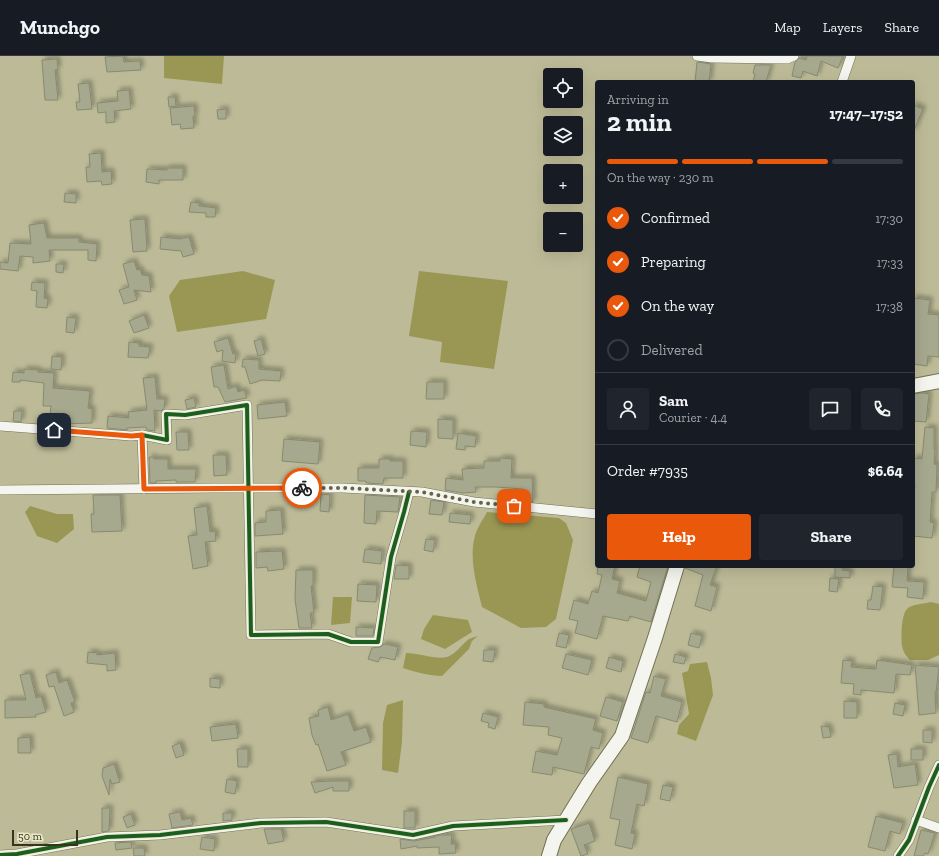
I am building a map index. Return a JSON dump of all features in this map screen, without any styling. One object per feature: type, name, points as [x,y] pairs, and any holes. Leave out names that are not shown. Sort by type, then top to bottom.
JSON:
[{"type":"highway","points":[[915,386],[939,381]]},
{"type":"highway","points":[[549,856],[554,840],[566,820],[589,783],[622,736],[655,638],[676,568]]},
{"type":"street","points":[[697,56],[779,59],[787,59],[794,56]]},
{"type":"street","points":[[843,80],[851,56]]},
{"type":"street","points":[[0,426],[132,436],[142,435],[167,440],[166,414],[185,415],[247,405],[251,635],[328,634],[352,642],[378,642],[391,557],[409,492]]},
{"type":"street","points":[[142,435],[144,489]]},
{"type":"street","points":[[0,490],[343,488],[422,492],[474,502],[595,514]]},
{"type":"street","points":[[898,856],[909,840],[939,765]]},
{"type":"street","points":[[0,855],[17,854],[107,837],[160,835],[261,823],[326,822],[413,835],[453,826],[566,820]]},
{"type":"street","points":[[916,820],[939,828]]},
{"type":"shaded area","points":[[164,56],[224,56],[222,84],[164,78]]},
{"type":"shaded area","points":[[243,271],[275,280],[266,319],[177,332],[169,296],[180,280]]},
{"type":"shaded area","points":[[419,271],[508,281],[494,369],[440,362],[442,342],[409,336]]},
{"type":"shaded area","points":[[30,506],[57,514],[73,514],[74,529],[57,543],[37,536],[25,512]]},
{"type":"shaded area","points":[[487,512],[559,518],[566,523],[573,540],[556,619],[546,627],[521,628],[482,607],[473,566],[473,545],[475,535]]},
{"type":"shaded area","points":[[333,597],[352,597],[350,623],[331,625]]},
{"type":"shaded area","points":[[931,602],[939,604],[939,655],[928,660],[910,660],[905,654],[902,646],[902,627],[905,612],[912,606]]},
{"type":"shaded area","points":[[433,615],[468,620],[472,632],[445,649],[421,639],[424,629]]},
{"type":"shaded area","points":[[478,636],[472,641],[469,649],[442,676],[422,674],[403,668],[406,653],[443,658],[456,652],[469,639]]},
{"type":"shaded area","points":[[707,662],[713,695],[696,741],[677,734],[679,725],[689,714],[682,673],[688,671],[690,664]]},
{"type":"shaded area","points":[[403,700],[402,742],[398,773],[382,770],[383,723],[387,705]]},
{"type":"building","points":[[123,56],[124,62],[140,61],[141,70],[107,72],[105,57]]},
{"type":"building","points":[[807,56],[843,56],[838,68],[821,61],[817,76],[803,71],[801,78],[792,76],[795,62],[799,58],[806,60]]},
{"type":"building","points":[[57,59],[58,69],[55,70],[58,100],[45,100],[42,60]]},
{"type":"building","points":[[697,62],[711,64],[709,80],[695,80]]},
{"type":"building","points":[[755,65],[771,65],[767,80],[754,80],[755,74],[753,73]]},
{"type":"building","points":[[89,83],[92,109],[77,110],[76,102],[80,102],[78,84]]},
{"type":"building","points":[[129,90],[131,109],[114,111],[115,122],[106,123],[106,112],[98,113],[97,103],[118,101],[117,91]]},
{"type":"building","points":[[168,97],[175,97],[176,106],[169,107]]},
{"type":"building","points":[[194,106],[194,128],[181,129],[180,124],[172,125],[170,108]]},
{"type":"building","points":[[915,106],[923,109],[915,128]]},
{"type":"building","points":[[226,109],[226,119],[218,119],[217,110]]},
{"type":"building","points":[[101,153],[102,172],[111,171],[112,184],[102,185],[101,181],[87,182],[86,167],[90,167],[89,154]]},
{"type":"building","points":[[167,168],[183,168],[183,180],[159,180],[159,184],[146,182],[147,169],[167,170]]},
{"type":"building","points":[[65,193],[76,194],[76,203],[64,202]]},
{"type":"building","points":[[191,202],[199,203],[199,206],[216,208],[215,217],[206,217],[206,213],[189,212]]},
{"type":"building","points":[[145,219],[147,251],[133,252],[130,220]]},
{"type":"building","points":[[44,223],[47,238],[79,238],[79,242],[97,244],[96,261],[88,260],[88,250],[49,250],[50,261],[33,263],[33,257],[20,256],[18,271],[0,269],[0,262],[8,263],[10,243],[31,244],[29,225]]},
{"type":"building","points":[[161,237],[180,239],[189,237],[194,254],[183,257],[181,251],[160,249]]},
{"type":"building","points":[[134,261],[137,270],[140,269],[142,275],[149,276],[151,292],[134,290],[137,300],[124,304],[119,290],[129,287],[123,264]]},
{"type":"building","points":[[56,264],[64,264],[63,273],[56,272]]},
{"type":"building","points":[[32,282],[45,283],[44,298],[48,299],[47,308],[36,307],[37,291],[31,290]]},
{"type":"building","points":[[915,298],[930,300],[928,314],[939,315],[939,357],[928,356],[927,366],[915,364]]},
{"type":"building","points":[[144,315],[149,328],[134,333],[129,321]]},
{"type":"building","points":[[67,317],[76,318],[74,333],[66,332]]},
{"type":"building","points":[[228,338],[233,354],[236,354],[235,363],[222,361],[223,350],[217,352],[214,342]]},
{"type":"building","points":[[261,339],[265,354],[258,356],[254,341]]},
{"type":"building","points":[[129,342],[139,343],[139,346],[150,347],[148,358],[128,357]]},
{"type":"building","points":[[52,356],[62,357],[61,370],[51,369]]},
{"type":"building","points":[[243,359],[259,360],[259,369],[281,371],[280,381],[262,380],[250,384],[245,367],[242,367]]},
{"type":"building","points":[[224,365],[228,389],[236,386],[238,392],[244,390],[247,398],[225,402],[218,387],[214,387],[211,367]]},
{"type":"building","points":[[24,369],[54,373],[53,388],[90,391],[88,408],[92,409],[92,423],[63,424],[63,417],[50,416],[51,406],[43,406],[44,383],[20,380],[20,382],[12,382],[13,372],[24,373]]},
{"type":"building","points":[[155,377],[157,399],[165,399],[164,408],[161,411],[154,410],[155,431],[147,430],[146,427],[127,428],[127,430],[107,428],[108,416],[129,418],[128,412],[147,410],[143,378]]},
{"type":"building","points":[[427,382],[444,382],[444,399],[426,399]]},
{"type":"building","points":[[915,394],[929,394],[926,422],[915,421]]},
{"type":"building","points":[[194,398],[196,407],[187,409],[185,400]]},
{"type":"building","points":[[285,402],[287,416],[258,419],[257,405]]},
{"type":"building","points":[[14,411],[22,411],[21,422],[13,421]]},
{"type":"building","points":[[438,419],[453,420],[453,439],[438,438]]},
{"type":"building","points":[[925,427],[934,428],[934,464],[937,465],[936,492],[932,492],[930,522],[934,523],[932,538],[915,536],[915,458],[922,459]]},
{"type":"building","points":[[411,431],[427,432],[426,447],[410,445]]},
{"type":"building","points":[[176,432],[188,432],[189,450],[177,450]]},
{"type":"building","points":[[458,433],[476,436],[475,447],[465,446],[465,450],[456,449]]},
{"type":"building","points":[[284,439],[320,442],[318,464],[282,461]]},
{"type":"building","points":[[213,455],[226,455],[227,475],[214,476]]},
{"type":"building","points":[[149,457],[153,457],[154,459],[168,459],[168,469],[196,469],[195,482],[176,482],[176,480],[156,481],[156,483],[150,483]]},
{"type":"building","points":[[500,458],[512,459],[511,478],[532,478],[533,502],[523,501],[523,489],[475,487],[476,492],[463,493],[445,490],[446,478],[463,480],[462,469],[484,468],[484,461],[500,461]]},
{"type":"building","points":[[379,459],[403,461],[403,478],[384,478],[383,484],[358,481],[358,468],[379,468]]},
{"type":"building","points":[[321,494],[330,495],[329,512],[320,511]]},
{"type":"building","points":[[93,495],[120,495],[122,531],[92,532],[91,514],[94,514]]},
{"type":"building","points":[[365,495],[400,497],[398,512],[377,511],[376,524],[364,523]]},
{"type":"building","points":[[431,500],[444,502],[442,515],[429,514]]},
{"type":"building","points":[[207,506],[210,532],[215,531],[216,541],[205,542],[208,566],[193,569],[188,536],[197,535],[194,508]]},
{"type":"building","points":[[281,510],[283,534],[255,536],[255,523],[266,522],[266,511]]},
{"type":"building","points":[[450,513],[471,515],[470,524],[449,522]]},
{"type":"building","points":[[426,539],[435,540],[433,552],[424,550]]},
{"type":"building","points":[[365,549],[382,551],[381,564],[363,562]]},
{"type":"building","points":[[282,551],[284,569],[268,571],[267,567],[256,568],[256,552]]},
{"type":"building","points":[[396,565],[409,566],[409,579],[394,579]]},
{"type":"building","points":[[598,568],[615,568],[612,579],[620,581],[617,593],[646,601],[651,582],[637,577],[639,568],[667,568],[651,622],[630,616],[628,621],[603,616],[597,639],[575,633],[578,621],[569,619],[574,600],[588,604],[592,591],[598,593],[602,575],[597,574]]},
{"type":"building","points":[[685,568],[716,568],[710,585],[717,587],[711,611],[695,606],[703,575]]},
{"type":"building","points":[[835,568],[842,568],[842,570],[850,571],[850,578],[835,577]]},
{"type":"building","points":[[894,568],[908,568],[907,581],[924,582],[923,599],[907,597],[908,588],[892,587]]},
{"type":"building","points":[[296,570],[313,570],[313,586],[311,586],[314,613],[310,613],[312,628],[299,628],[295,599]]},
{"type":"building","points":[[830,578],[839,579],[837,592],[829,591]]},
{"type":"building","points":[[358,584],[377,585],[376,602],[357,601]]},
{"type":"building","points":[[873,586],[883,587],[880,610],[867,609],[868,600],[871,600]]},
{"type":"building","points":[[356,627],[374,628],[373,636],[356,636]]},
{"type":"building","points":[[559,633],[569,635],[566,648],[556,646]]},
{"type":"building","points":[[691,633],[702,636],[699,648],[688,645]]},
{"type":"building","points":[[384,644],[398,647],[395,660],[380,657],[378,662],[368,659],[372,648],[380,647]]},
{"type":"building","points":[[484,650],[495,650],[493,662],[483,661]]},
{"type":"building","points":[[88,652],[97,653],[97,655],[115,653],[116,670],[107,671],[107,665],[87,663]]},
{"type":"building","points":[[566,654],[592,660],[588,675],[562,668]]},
{"type":"building","points":[[675,654],[686,657],[684,664],[673,662]]},
{"type":"building","points":[[609,657],[623,661],[621,672],[606,668]]},
{"type":"building","points":[[843,660],[852,661],[851,667],[874,669],[876,669],[877,660],[912,665],[910,675],[896,674],[894,693],[861,690],[861,695],[853,694],[854,684],[841,683]]},
{"type":"building","points":[[915,665],[939,667],[935,692],[936,713],[919,715]]},
{"type":"building","points":[[56,672],[59,683],[67,680],[75,702],[71,703],[74,712],[64,716],[54,686],[49,687],[46,675]]},
{"type":"building","points":[[30,673],[36,698],[41,696],[46,712],[35,715],[36,717],[5,718],[5,700],[26,700],[20,675]]},
{"type":"building","points":[[654,676],[666,679],[661,696],[682,702],[677,722],[656,716],[648,743],[631,738],[646,692],[650,693]]},
{"type":"building","points":[[210,678],[220,679],[220,688],[210,687]]},
{"type":"building","points":[[606,697],[623,702],[617,721],[600,716]]},
{"type":"building","points":[[844,701],[857,702],[857,718],[844,718]]},
{"type":"building","points":[[525,702],[544,704],[544,707],[596,719],[593,730],[603,733],[599,749],[591,747],[584,774],[553,767],[552,775],[532,772],[536,751],[557,755],[562,738],[548,735],[549,727],[523,725]]},
{"type":"building","points":[[895,703],[905,705],[903,716],[893,714]]},
{"type":"building","points":[[328,707],[331,720],[348,714],[354,731],[366,727],[371,742],[341,752],[346,765],[327,771],[318,744],[316,745],[312,735],[309,718],[319,716],[318,710]]},
{"type":"building","points":[[483,713],[498,717],[495,729],[488,727],[489,723],[481,721]]},
{"type":"building","points":[[236,724],[238,738],[212,741],[210,727]]},
{"type":"building","points":[[821,726],[829,727],[831,737],[823,738]]},
{"type":"building","points":[[923,730],[932,730],[932,743],[923,742]]},
{"type":"building","points":[[30,737],[31,753],[18,753],[18,738]]},
{"type":"building","points":[[180,743],[184,755],[176,758],[172,746]]},
{"type":"building","points":[[237,749],[248,749],[248,767],[238,767]]},
{"type":"building","points":[[911,749],[923,749],[923,760],[911,760]]},
{"type":"building","points":[[897,754],[898,767],[915,764],[918,785],[894,788],[888,755]]},
{"type":"building","points":[[114,764],[120,782],[112,784],[110,779],[109,795],[102,776],[103,768]]},
{"type":"building","points":[[618,777],[648,784],[644,806],[637,804],[631,833],[635,834],[632,849],[615,845],[620,820],[610,818]]},
{"type":"building","points":[[227,779],[237,781],[235,794],[225,792]]},
{"type":"building","points":[[349,781],[349,791],[333,791],[333,787],[315,793],[311,782]]},
{"type":"building","points":[[663,785],[673,787],[670,801],[660,799]]},
{"type":"building","points":[[102,808],[110,808],[109,831],[102,832]]},
{"type":"building","points":[[404,811],[415,811],[415,828],[404,828]]},
{"type":"building","points":[[180,812],[182,820],[191,818],[193,825],[172,828],[169,814]]},
{"type":"building","points":[[223,813],[232,813],[232,820],[223,821]]},
{"type":"building","points":[[131,814],[135,825],[127,828],[123,817]]},
{"type":"building","points":[[876,816],[903,823],[900,834],[890,831],[885,851],[868,847]]},
{"type":"building","points":[[589,823],[595,841],[584,845],[588,854],[581,856],[571,829]]},
{"type":"building","points":[[264,829],[281,829],[284,841],[268,844]]},
{"type":"building","points":[[921,830],[935,833],[928,854],[925,853],[923,856],[914,856]]},
{"type":"building","points":[[442,835],[452,835],[451,844],[455,844],[456,853],[439,854],[439,847],[417,848],[417,846],[401,849],[400,839],[414,841]]},
{"type":"building","points":[[202,837],[215,839],[214,851],[200,849]]},
{"type":"building","points":[[131,842],[132,848],[116,850],[115,843]]},
{"type":"building","points":[[133,848],[144,848],[145,856],[134,856]]},
{"type":"cycle path","points":[[142,435],[167,440],[166,414],[185,415],[247,405],[251,635],[328,634],[351,642],[378,642],[391,557],[409,492]]},
{"type":"cycle path","points":[[898,856],[909,840],[939,765]]},
{"type":"cycle path","points":[[0,855],[17,854],[107,837],[160,835],[261,823],[326,822],[413,835],[453,826],[566,820]]},
{"type":"way so far","points":[[302,488],[343,488],[422,492],[474,502],[514,506]]},
{"type":"route","points":[[54,430],[132,436],[142,435],[144,489],[302,488]]}]
